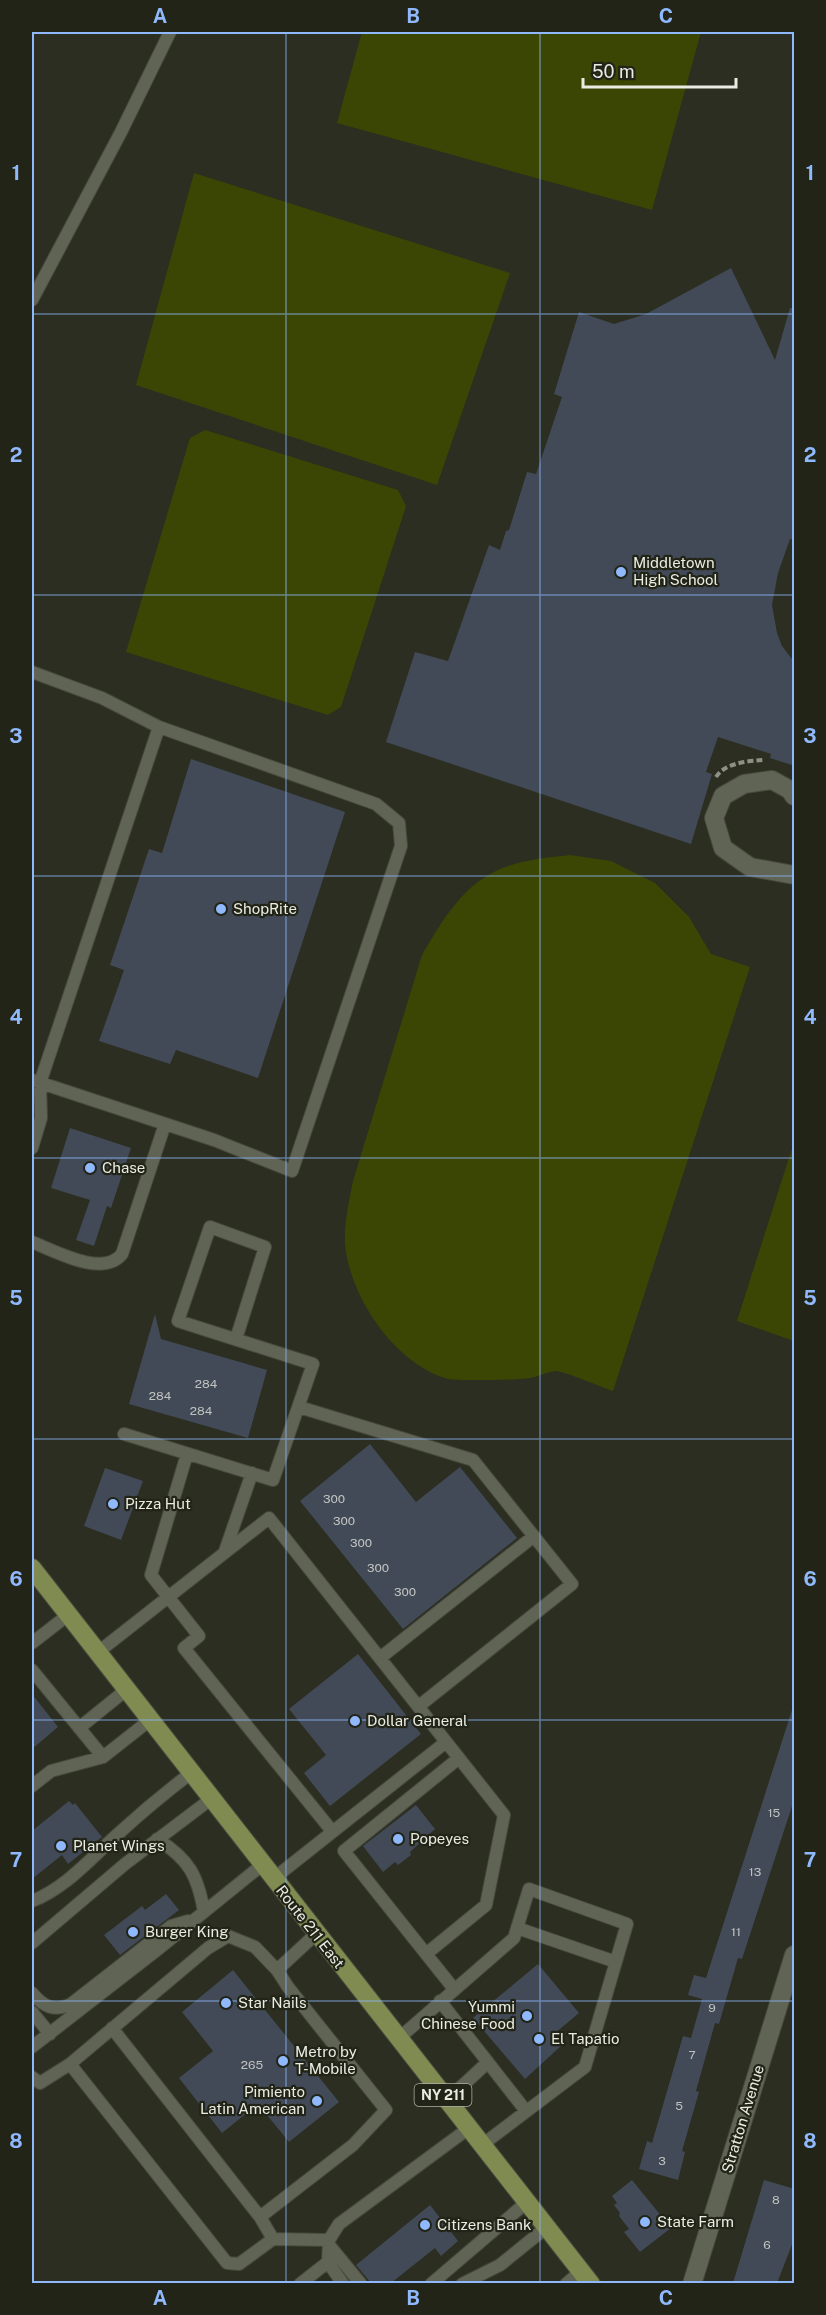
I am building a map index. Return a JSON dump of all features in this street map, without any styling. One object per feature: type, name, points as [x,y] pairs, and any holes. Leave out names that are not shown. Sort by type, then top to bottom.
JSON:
[{"type":"main road","name":"Route 211 East","points":[[32,1568],[267,1872],[586,2277]]},
{"type":"street","points":[[795,796],[790,790],[772,780],[744,784],[723,796],[714,818],[723,848],[750,867],[795,875]]},
{"type":"street","name":"Stratton Avenue","points":[[692,2283],[795,1955]]},
{"type":"lane","points":[[32,300],[121,132],[170,32]]},
{"type":"lane","points":[[32,672],[102,698],[159,727],[376,804],[399,823],[401,846],[292,1172],[214,1140],[36,1082]]},
{"type":"lane","points":[[33,1140],[42,1118],[36,1082],[159,727]]},
{"type":"lane","points":[[32,1242],[94,1265],[108,1265],[117,1260],[122,1254],[165,1124]]},
{"type":"lane","points":[[124,1434],[273,1480],[314,1364],[236,1339],[178,1320],[210,1227],[265,1247],[236,1339]]},
{"type":"lane","points":[[298,1407],[473,1460],[572,1584],[419,1707]]},
{"type":"lane","points":[[187,1454],[151,1575],[199,1636],[184,1648],[332,1831]]},
{"type":"lane","points":[[225,1552],[252,1473]]},
{"type":"lane","points":[[97,1653],[269,1518],[504,1815],[486,1905],[426,1954]]},
{"type":"lane","points":[[380,1658],[534,1536]]},
{"type":"lane","points":[[32,1643],[68,1615]]},
{"type":"lane","points":[[32,1670],[103,1757]]},
{"type":"lane","points":[[79,1728],[126,1690]]},
{"type":"lane","points":[[32,1786],[51,1771],[103,1757],[150,1720]]},
{"type":"lane","points":[[32,2047],[200,1915],[332,1831],[446,1742]]},
{"type":"lane","points":[[454,1989],[344,1851],[459,1758]]},
{"type":"lane","points":[[32,1901],[40,1898],[74,1874],[190,1773]]},
{"type":"lane","points":[[32,1943],[210,1799]]},
{"type":"lane","points":[[158,1839],[172,1848],[190,1867],[200,1887],[200,1915]]},
{"type":"lane","points":[[399,2039],[514,1938],[530,1889],[627,1924],[585,2067],[482,2145]]},
{"type":"lane","points":[[32,1993],[46,2006],[62,2008],[71,2004],[171,1926],[200,1915]]},
{"type":"lane","points":[[517,1928],[616,1962]]},
{"type":"lane","points":[[277,1970],[316,1934]]},
{"type":"lane","points":[[32,2077],[40,2083],[70,2064],[208,1948],[228,1936],[255,1947],[277,1970],[386,2110],[353,2145],[260,2217]]},
{"type":"lane","points":[[440,2001],[526,2111]]},
{"type":"lane","points":[[32,2012],[50,2034]]},
{"type":"lane","points":[[112,2028],[260,2217],[273,2239]]},
{"type":"lane","points":[[447,2100],[488,2062]]},
{"type":"lane","points":[[70,2064],[227,2263],[239,2264],[273,2239],[329,2243],[362,2283]]},
{"type":"lane","points":[[343,2283],[328,2262],[329,2243],[339,2224],[469,2128]]},
{"type":"lane","points":[[431,2283],[527,2202]]},
{"type":"lane","points":[[462,2283],[500,2265],[547,2227]]},
{"type":"lane","points":[[300,2283],[328,2262]]},
{"type":"lane","points":[[566,2283],[586,2277]]},
{"type":"green space","points":[[362,32],[701,32],[652,210],[337,123]]},
{"type":"green space","points":[[194,173],[510,273],[437,485],[136,385]]},
{"type":"green space","points":[[205,430],[398,490],[406,506],[341,707],[328,715],[126,652],[190,438]]},
{"type":"green space","points":[[570,855],[611,861],[655,883],[689,917],[711,954],[750,967],[613,1391],[556,1371],[524,1379],[448,1379],[410,1359],[393,1344],[378,1326],[356,1286],[345,1244],[346,1220],[353,1181],[422,955],[444,919],[471,887],[494,872],[522,862]]},
{"type":"green space","points":[[794,1142],[794,1341],[737,1321]]},
{"type":"building","name":"Middletown High School","points":[[731,268],[775,360],[790,308],[795,308],[795,540],[790,539],[778,573],[772,605],[782,646],[795,663],[795,766],[770,758],[771,754],[718,737],[706,772],[712,774],[691,844],[386,742],[415,652],[448,661],[489,545],[500,550],[506,531],[509,530],[527,472],[536,474],[562,397],[554,394],[579,312],[614,324],[646,314]]},
{"type":"building","name":"ShopRite","points":[[191,759],[345,812],[258,1078],[176,1050],[170,1064],[99,1041],[124,970],[110,965],[149,849],[162,853]]},
{"type":"building","name":"Chase","points":[[70,1128],[131,1148],[111,1208],[107,1206],[94,1246],[76,1240],[90,1200],[51,1188]]},
{"type":"building","points":[[155,1314],[161,1339],[267,1370],[248,1438],[129,1404]]},
{"type":"building","points":[[370,1444],[416,1502],[460,1467],[517,1538],[403,1629],[300,1501]]},
{"type":"building","name":"Pizza Hut","points":[[105,1468],[143,1481],[121,1540],[84,1526]]},
{"type":"building","name":"Dollar General","points":[[358,1654],[421,1734],[330,1806],[304,1773],[326,1755],[289,1709]]},
{"type":"building","points":[[32,1694],[58,1727],[32,1749]]},
{"type":"building","points":[[792,1710],[795,1710],[795,1797],[742,1959],[738,1958],[719,2024],[715,2023],[696,2091],[699,2092],[682,2151],[685,2152],[678,2180],[639,2169],[647,2141],[652,2143],[683,2036],[691,2038],[702,1999],[688,1995],[694,1975],[706,1978]]},
{"type":"building","name":"Planet Wings","points":[[69,1801],[73,1805],[75,1803],[102,1837],[68,1864],[62,1855],[32,1879],[32,1831]]},
{"type":"building","name":"Popeyes","points":[[416,1805],[435,1829],[410,1852],[411,1855],[398,1865],[395,1862],[383,1872],[363,1846]]},
{"type":"building","name":"Burger King","points":[[166,1894],[179,1910],[120,1955],[104,1935],[142,1906],[145,1910]]},
{"type":"building","points":[[538,1964],[579,2013],[554,2034],[562,2045],[525,2079],[473,2018]]},
{"type":"building","points":[[233,1970],[339,2102],[289,2142],[258,2104],[222,2133],[179,2078],[213,2051],[182,2012]]},
{"type":"building","name":"State Farm","points":[[632,2180],[671,2228],[640,2252],[624,2232],[629,2229],[619,2216],[620,2213],[614,2205],[617,2203],[612,2196]]},
{"type":"building","points":[[764,2180],[795,2189],[795,2237],[777,2283],[733,2283]]},
{"type":"building","name":"Citizens Bank","points":[[430,2205],[458,2241],[441,2256],[435,2248],[391,2283],[371,2283],[356,2265]]},
{"type":"place","name":"Middletown High School","points":[[621,572]]},
{"type":"place","name":"ShopRite","points":[[221,909]]},
{"type":"place","name":"Chase","points":[[90,1168]]},
{"type":"place","name":"Pizza Hut","points":[[113,1504]]},
{"type":"place","name":"Dollar General","points":[[355,1721]]},
{"type":"place","name":"Popeyes","points":[[398,1839]]},
{"type":"place","name":"Planet Wings","points":[[61,1846]]},
{"type":"place","name":"Burger King","points":[[133,1932]]},
{"type":"place","name":"Star Nails","points":[[226,2003]]},
{"type":"place","name":"Yummi Chinese Food","points":[[527,2016]]},
{"type":"place","name":"El Tapatio","points":[[539,2039]]},
{"type":"place","name":"Metro by T-Mobile","points":[[283,2061]]},
{"type":"place","name":"Pimiento Latin American","points":[[317,2101]]},
{"type":"place","name":"State Farm","points":[[645,2222]]},
{"type":"place","name":"Citizens Bank","points":[[425,2225]]}]
